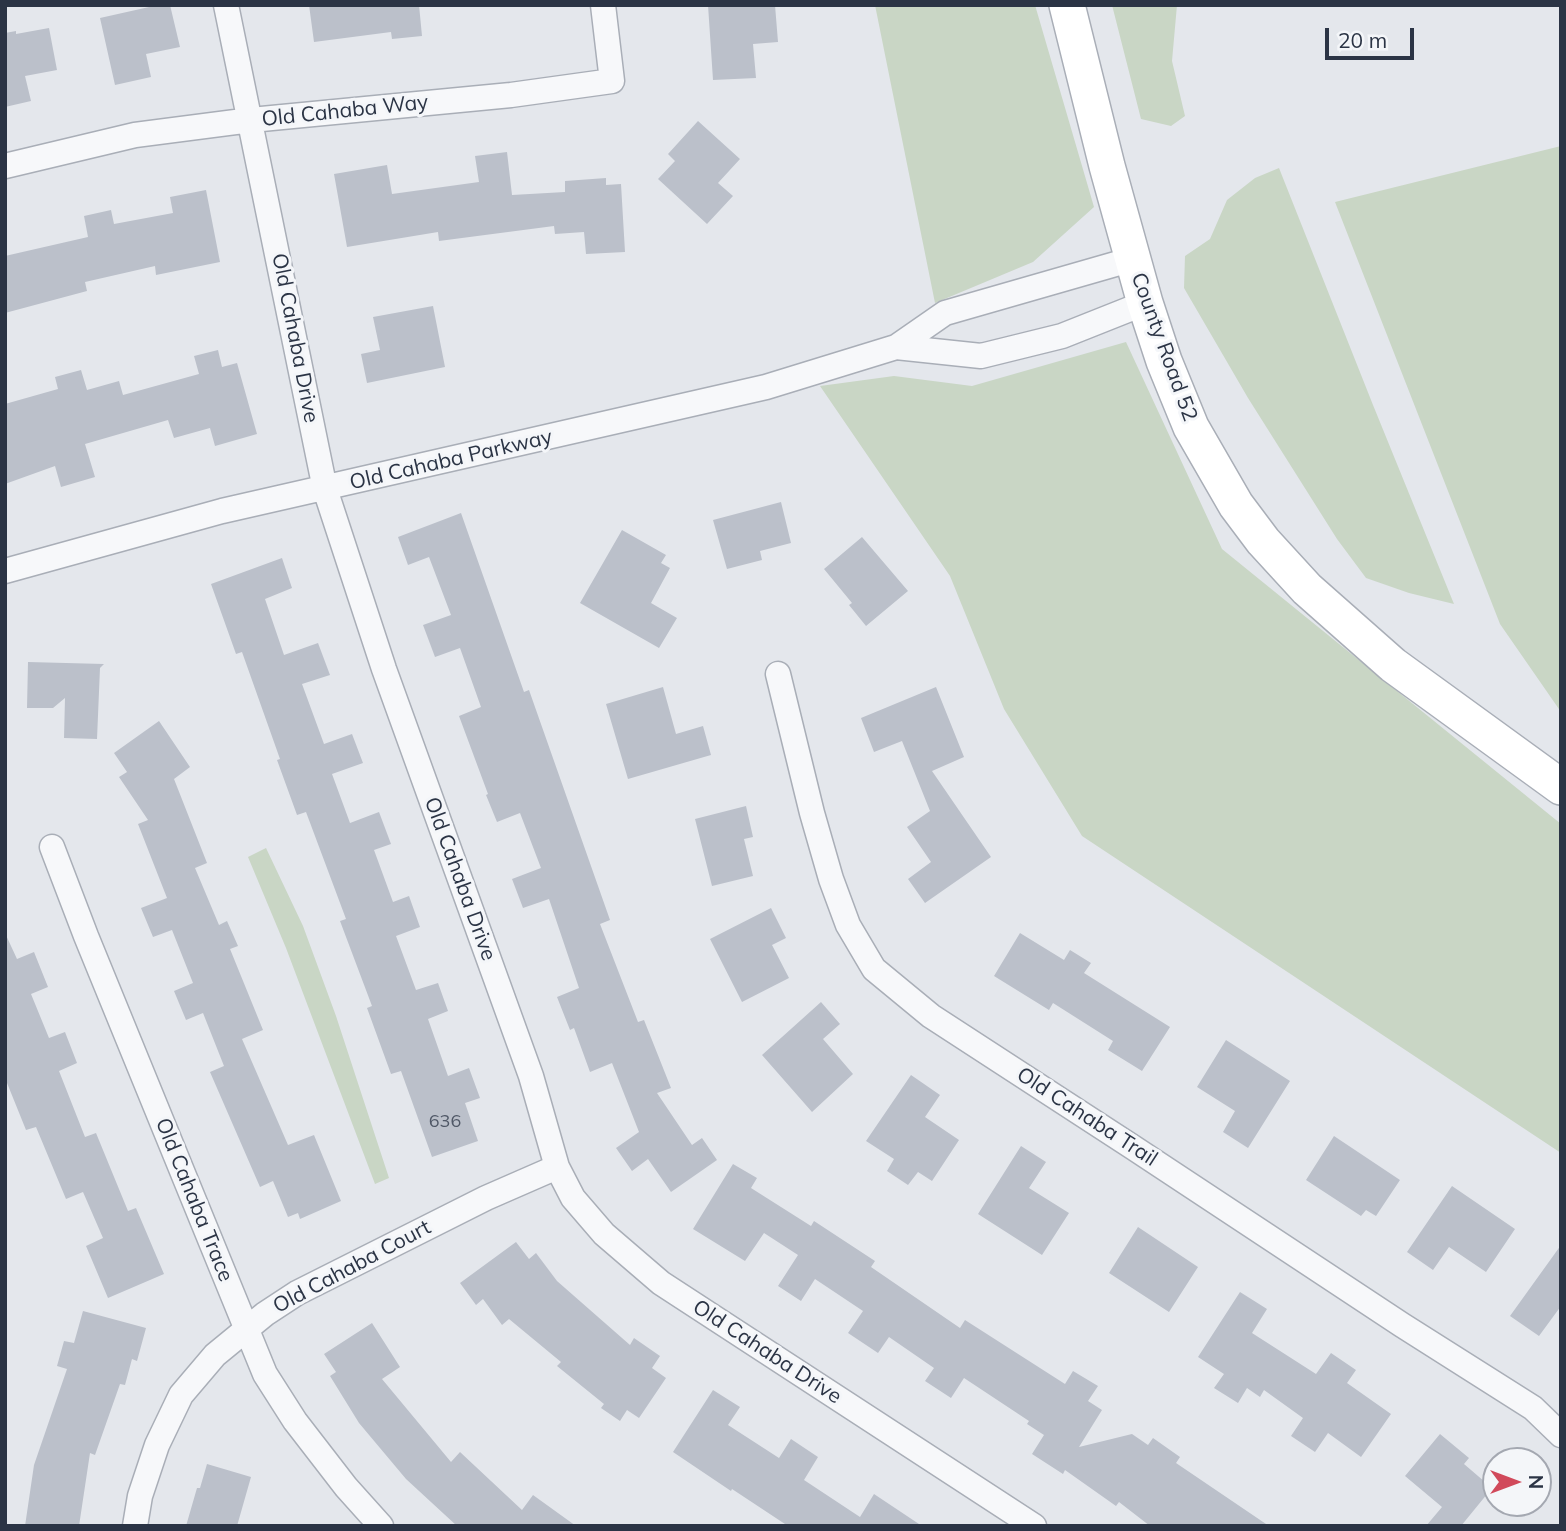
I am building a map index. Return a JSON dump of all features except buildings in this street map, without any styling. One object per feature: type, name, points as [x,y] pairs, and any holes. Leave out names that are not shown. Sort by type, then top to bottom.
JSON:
[{"type":"main road","name":"County Road 52","points":[[1067,5],[1133,260],[1164,361],[1191,427],[1236,505],[1263,541],[1307,589],[1393,665],[1561,787]]},
{"type":"street","name":"Old Cahaba Drive","points":[[226,5],[326,489],[384,668],[531,1076],[558,1167],[573,1198],[604,1234],[661,1283],[1034,1526]]},
{"type":"street","name":"Old Cahaba Way","points":[[5,166],[135,135],[251,120],[511,95],[612,81],[603,5]]},
{"type":"street","name":"Old Cahaba Parkway","points":[[5,571],[222,511],[766,387],[896,347],[945,313],[1133,260]]},
{"type":"street","name":"Old Cahaba Parkway","points":[[896,347],[981,356],[1062,336],[1145,303]]},
{"type":"street","name":"Old Cahaba Trail","points":[[778,674],[831,879],[848,925],[874,969],[931,1016],[1533,1408],[1561,1435]]},
{"type":"street","name":"Old Cahaba Trace","points":[[52,847],[265,1374],[295,1421],[346,1487],[381,1526]]},
{"type":"street","name":"Old Cahaba Court","points":[[135,1526],[140,1496],[157,1445],[181,1395],[215,1355],[265,1314],[298,1293],[486,1198],[558,1167]]},
{"type":"green space","points":[[875,5],[1035,5],[1094,207],[1033,262],[935,303]]},
{"type":"green space","points":[[1112,5],[1177,5],[1172,61],[1185,116],[1171,126],[1141,119]]},
{"type":"green space","points":[[1561,146],[1561,712],[1500,624],[1335,202]]},
{"type":"green space","points":[[1279,168],[1454,604],[1409,593],[1366,578],[1337,539],[1248,398],[1184,288],[1185,256],[1210,239],[1227,200],[1255,178]]},
{"type":"green space","points":[[1126,342],[1222,549],[1561,824],[1561,1153],[1082,836],[1004,709],[950,576],[820,386],[894,376],[972,386]]},
{"type":"green space","points":[[266,848],[303,926],[336,1016],[389,1178],[375,1184],[286,948],[248,857]]}]
